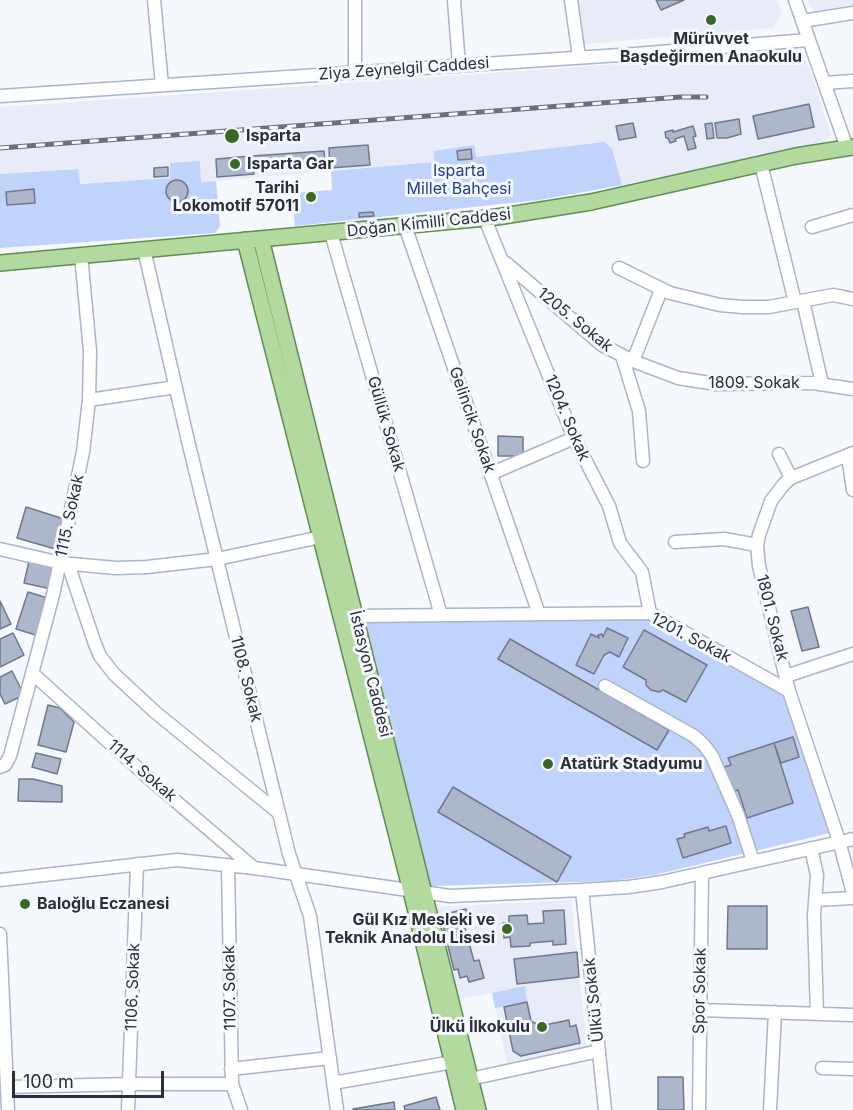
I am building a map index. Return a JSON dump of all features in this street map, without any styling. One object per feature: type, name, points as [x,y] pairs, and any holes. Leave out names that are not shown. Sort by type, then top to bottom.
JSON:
[{"type":"main road","name":"Doğan Kimilli Caddesi","points":[[0,262],[485,219],[591,202],[761,164],[851,148]]},
{"type":"main road","name":"İstasyon Caddesi","points":[[253,240],[321,537],[478,1110]]},
{"type":"main road","name":"İstasyon Caddesi","points":[[253,240],[355,616],[418,892],[464,1110]]},
{"type":"street","points":[[154,0],[162,85]]},
{"type":"street","points":[[355,0],[355,71]]},
{"type":"street","points":[[454,0],[459,66]]},
{"type":"street","points":[[571,0],[579,57]]},
{"type":"street","points":[[795,0],[824,83],[851,148]]},
{"type":"street","points":[[802,21],[853,13]]},
{"type":"street","name":"Ziya Zeynelgil Caddesi","points":[[0,96],[459,66],[808,40]]},
{"type":"street","points":[[824,83],[853,81]]},
{"type":"street","points":[[761,164],[822,384]]},
{"type":"street","points":[[812,227],[853,215]]},
{"type":"street","name":"1204. Sokak","points":[[485,219],[574,438],[609,506],[620,543],[642,572],[650,613]]},
{"type":"street","name":"Gelincik Sokak","points":[[405,226],[539,614]]},
{"type":"street","name":"Güllük Sokak","points":[[331,233],[441,615]]},
{"type":"street","name":"1108. Sokak","points":[[144,249],[279,813],[295,873],[310,916],[337,1110]]},
{"type":"street","name":"1115. Sokak","points":[[0,767],[5,765],[10,756],[64,563],[83,452],[89,400],[90,351],[81,255]]},
{"type":"street","name":"1205. Sokak","points":[[502,260],[587,334],[602,345],[628,358],[639,411],[643,461]]},
{"type":"street","points":[[619,268],[661,290],[700,301],[743,307],[769,306],[839,295],[853,299]]},
{"type":"street","points":[[628,358],[661,290]]},
{"type":"street","name":"1809. Sokak","points":[[628,358],[678,378],[699,382],[800,382],[853,389]]},
{"type":"street","points":[[89,400],[176,387]]},
{"type":"street","points":[[490,474],[574,438]]},
{"type":"street","points":[[779,454],[791,478]]},
{"type":"street","points":[[675,542],[724,539],[757,545],[771,501],[778,490],[791,478],[851,454],[853,490]]},
{"type":"street","points":[[0,549],[64,563],[116,568],[147,567],[217,559],[321,537]]},
{"type":"street","name":"1801. Sokak","points":[[757,545],[759,566],[789,691]]},
{"type":"street","points":[[64,563],[100,656],[114,674],[155,712],[279,813]]},
{"type":"street","name":"1201. Sokak","points":[[355,616],[650,613],[789,691]]},
{"type":"street","points":[[786,676],[853,654]]},
{"type":"street","name":"1114. Sokak","points":[[32,673],[152,781],[254,868]]},
{"type":"street","points":[[605,686],[694,736],[709,750],[738,815],[753,861]]},
{"type":"street","points":[[789,691],[839,841],[853,893]]},
{"type":"street","points":[[0,880],[177,860],[295,873],[418,892],[462,896],[629,887],[853,839]]},
{"type":"street","points":[[812,848],[817,869],[814,916],[817,1014]]},
{"type":"street","name":"1106. Sokak","points":[[128,1110],[138,864]]},
{"type":"street","name":"1107. Sokak","points":[[228,865],[231,1069],[232,1084],[241,1110]]},
{"type":"street","name":"Spor Sokak","points":[[699,1110],[702,873]]},
{"type":"street","name":"Ülkü Sokak","points":[[582,890],[605,1110]]},
{"type":"street","points":[[815,900],[853,898]]},
{"type":"street","points":[[0,934],[8,1110]]},
{"type":"street","points":[[700,1010],[853,1016]]},
{"type":"street","points":[[770,1110],[775,1012]]},
{"type":"street","points":[[470,1079],[599,1051]]},
{"type":"street","points":[[231,1069],[330,1058]]},
{"type":"street","points":[[333,1083],[453,1062]]},
{"type":"street","points":[[822,1068],[853,1069]]},
{"type":"street","points":[[7,1086],[232,1084]]},
{"type":"shaded area","name":"Mürüvvet Başdeğirmen Anaokulu","points":[[578,0],[777,0],[782,12],[773,28],[584,44]]},
{"type":"shaded area","points":[[807,0],[853,0],[853,5],[816,11]]},
{"type":"shaded area","points":[[793,52],[804,59],[810,69],[830,138],[823,142],[622,185],[612,148],[604,142],[475,157],[473,146],[434,151],[435,162],[201,182],[200,162],[171,178],[79,184],[78,169],[0,174],[0,107]]},
{"type":"shaded area","name":"Gül Kız Mesleki ve Teknik Anadolu Lisesi","points":[[571,900],[587,1047],[507,1063],[492,993],[456,1000],[436,907]]},
{"type":"green space","name":"Isparta Millet Bahçesi","points":[[604,142],[612,148],[622,185],[539,200],[295,226],[292,193],[332,190],[331,171],[434,162],[434,151],[474,145],[476,157]]},
{"type":"green space","points":[[200,161],[201,182],[216,181],[220,226],[215,233],[0,248],[0,174],[78,169],[80,184],[170,178],[170,163]]},
{"type":"green space","points":[[649,618],[786,692],[830,833],[654,875],[612,881],[430,886],[363,622]]},
{"type":"green space","points":[[525,986],[527,1002],[495,1008],[492,993]]},
{"type":"building","points":[[656,0],[684,0],[661,10]]},
{"type":"building","points":[[809,104],[814,127],[758,139],[753,116]]},
{"type":"building","points":[[739,119],[741,134],[717,138],[715,123]]},
{"type":"building","points":[[633,123],[636,137],[619,140],[616,126]]},
{"type":"building","points":[[712,123],[714,138],[707,139],[705,124]]},
{"type":"building","points":[[693,126],[696,148],[688,150],[684,136],[670,143],[666,138],[665,132]]},
{"type":"building","points":[[368,145],[370,165],[330,168],[329,148]]},
{"type":"building","points":[[471,149],[472,159],[458,160],[457,151]]},
{"type":"building","points":[[324,151],[325,163],[253,168],[252,156]]},
{"type":"building","name":"Isparta Gar","points":[[252,156],[254,174],[217,177],[216,159]]},
{"type":"building","points":[[168,167],[168,176],[154,177],[154,168]]},
{"type":"building","points":[[173,180],[181,180],[188,187],[188,195],[181,202],[173,202],[166,195],[166,187]]},
{"type":"building","points":[[34,189],[35,203],[7,205],[6,192]]},
{"type":"building","points":[[373,212],[374,216],[359,217],[359,213]]},
{"type":"building","points":[[498,436],[523,437],[523,456],[498,456]]},
{"type":"building","points":[[26,507],[64,519],[55,549],[17,538]]},
{"type":"building","points":[[29,561],[56,567],[51,589],[24,583]]},
{"type":"building","points":[[28,592],[51,599],[39,636],[16,629]]},
{"type":"building","points":[[0,601],[11,624],[0,629]]},
{"type":"building","points":[[808,607],[819,647],[802,651],[791,611]]},
{"type":"building","points":[[607,628],[628,638],[619,657],[610,652],[604,655],[594,674],[576,665],[591,634],[599,638],[598,635],[602,634],[603,637]]},
{"type":"building","points":[[644,630],[707,665],[686,702],[663,690],[659,692],[651,690],[646,685],[646,680],[623,667]]},
{"type":"building","points":[[13,633],[24,655],[0,667],[0,639]]},
{"type":"building","points":[[510,639],[669,730],[657,750],[498,659]]},
{"type":"building","points":[[12,671],[24,695],[5,704],[0,694],[0,677]]},
{"type":"building","points":[[48,705],[60,708],[74,722],[66,752],[38,745]]},
{"type":"building","points":[[793,737],[799,757],[781,763],[774,743]]},
{"type":"building","points":[[774,743],[793,803],[747,818],[738,790],[732,792],[724,767],[731,765],[728,758]]},
{"type":"building","points":[[36,753],[61,759],[57,774],[32,767]]},
{"type":"building","points":[[19,779],[33,779],[62,786],[62,802],[18,801]]},
{"type":"building","points":[[453,787],[571,857],[557,882],[438,812]]},
{"type":"building","points":[[726,826],[731,843],[683,858],[677,839],[685,837],[684,834],[708,827],[709,831]]},
{"type":"building","points":[[728,906],[767,906],[767,949],[727,949]]},
{"type":"building","points":[[466,909],[470,923],[464,925],[474,961],[479,960],[484,978],[469,982],[467,976],[460,978],[458,969],[454,970],[443,926],[448,925],[445,914]]},
{"type":"building","points":[[564,910],[566,944],[553,945],[553,941],[511,947],[510,937],[504,938],[503,923],[509,923],[509,916],[527,915],[528,924],[544,923],[543,911]]},
{"type":"building","points":[[577,952],[579,977],[517,984],[514,959]]},
{"type":"building","name":"Ülkü İlkokulu","points":[[527,1002],[531,1021],[540,1026],[569,1020],[570,1027],[576,1025],[580,1043],[521,1056],[513,1051],[504,1007]]},
{"type":"building","points":[[658,1077],[683,1077],[684,1110],[658,1110]]},
{"type":"building","points":[[436,1097],[440,1110],[405,1110],[404,1106]]},
{"type":"building","points":[[394,1102],[395,1110],[353,1109]]},
{"type":"railway","points":[[0,148],[681,97],[706,97]]},
{"type":"place","name":"Mürüvvet Başdeğirmen Anaokulu","points":[[711,20]]},
{"type":"place","name":"Isparta","points":[[232,136]]},
{"type":"place","name":"Isparta Gar","points":[[235,164]]},
{"type":"place","name":"Tarihi Lokomotif 57011","points":[[311,197]]},
{"type":"place","name":"Atatürk Stadyumu","points":[[548,764]]},
{"type":"place","name":"Baloğlu Eczanesi","points":[[25,904]]},
{"type":"place","name":"Gül Kız Mesleki ve Teknik Anadolu Lisesi","points":[[507,929]]},
{"type":"place","name":"Ülkü İlkokulu","points":[[542,1027]]}]
